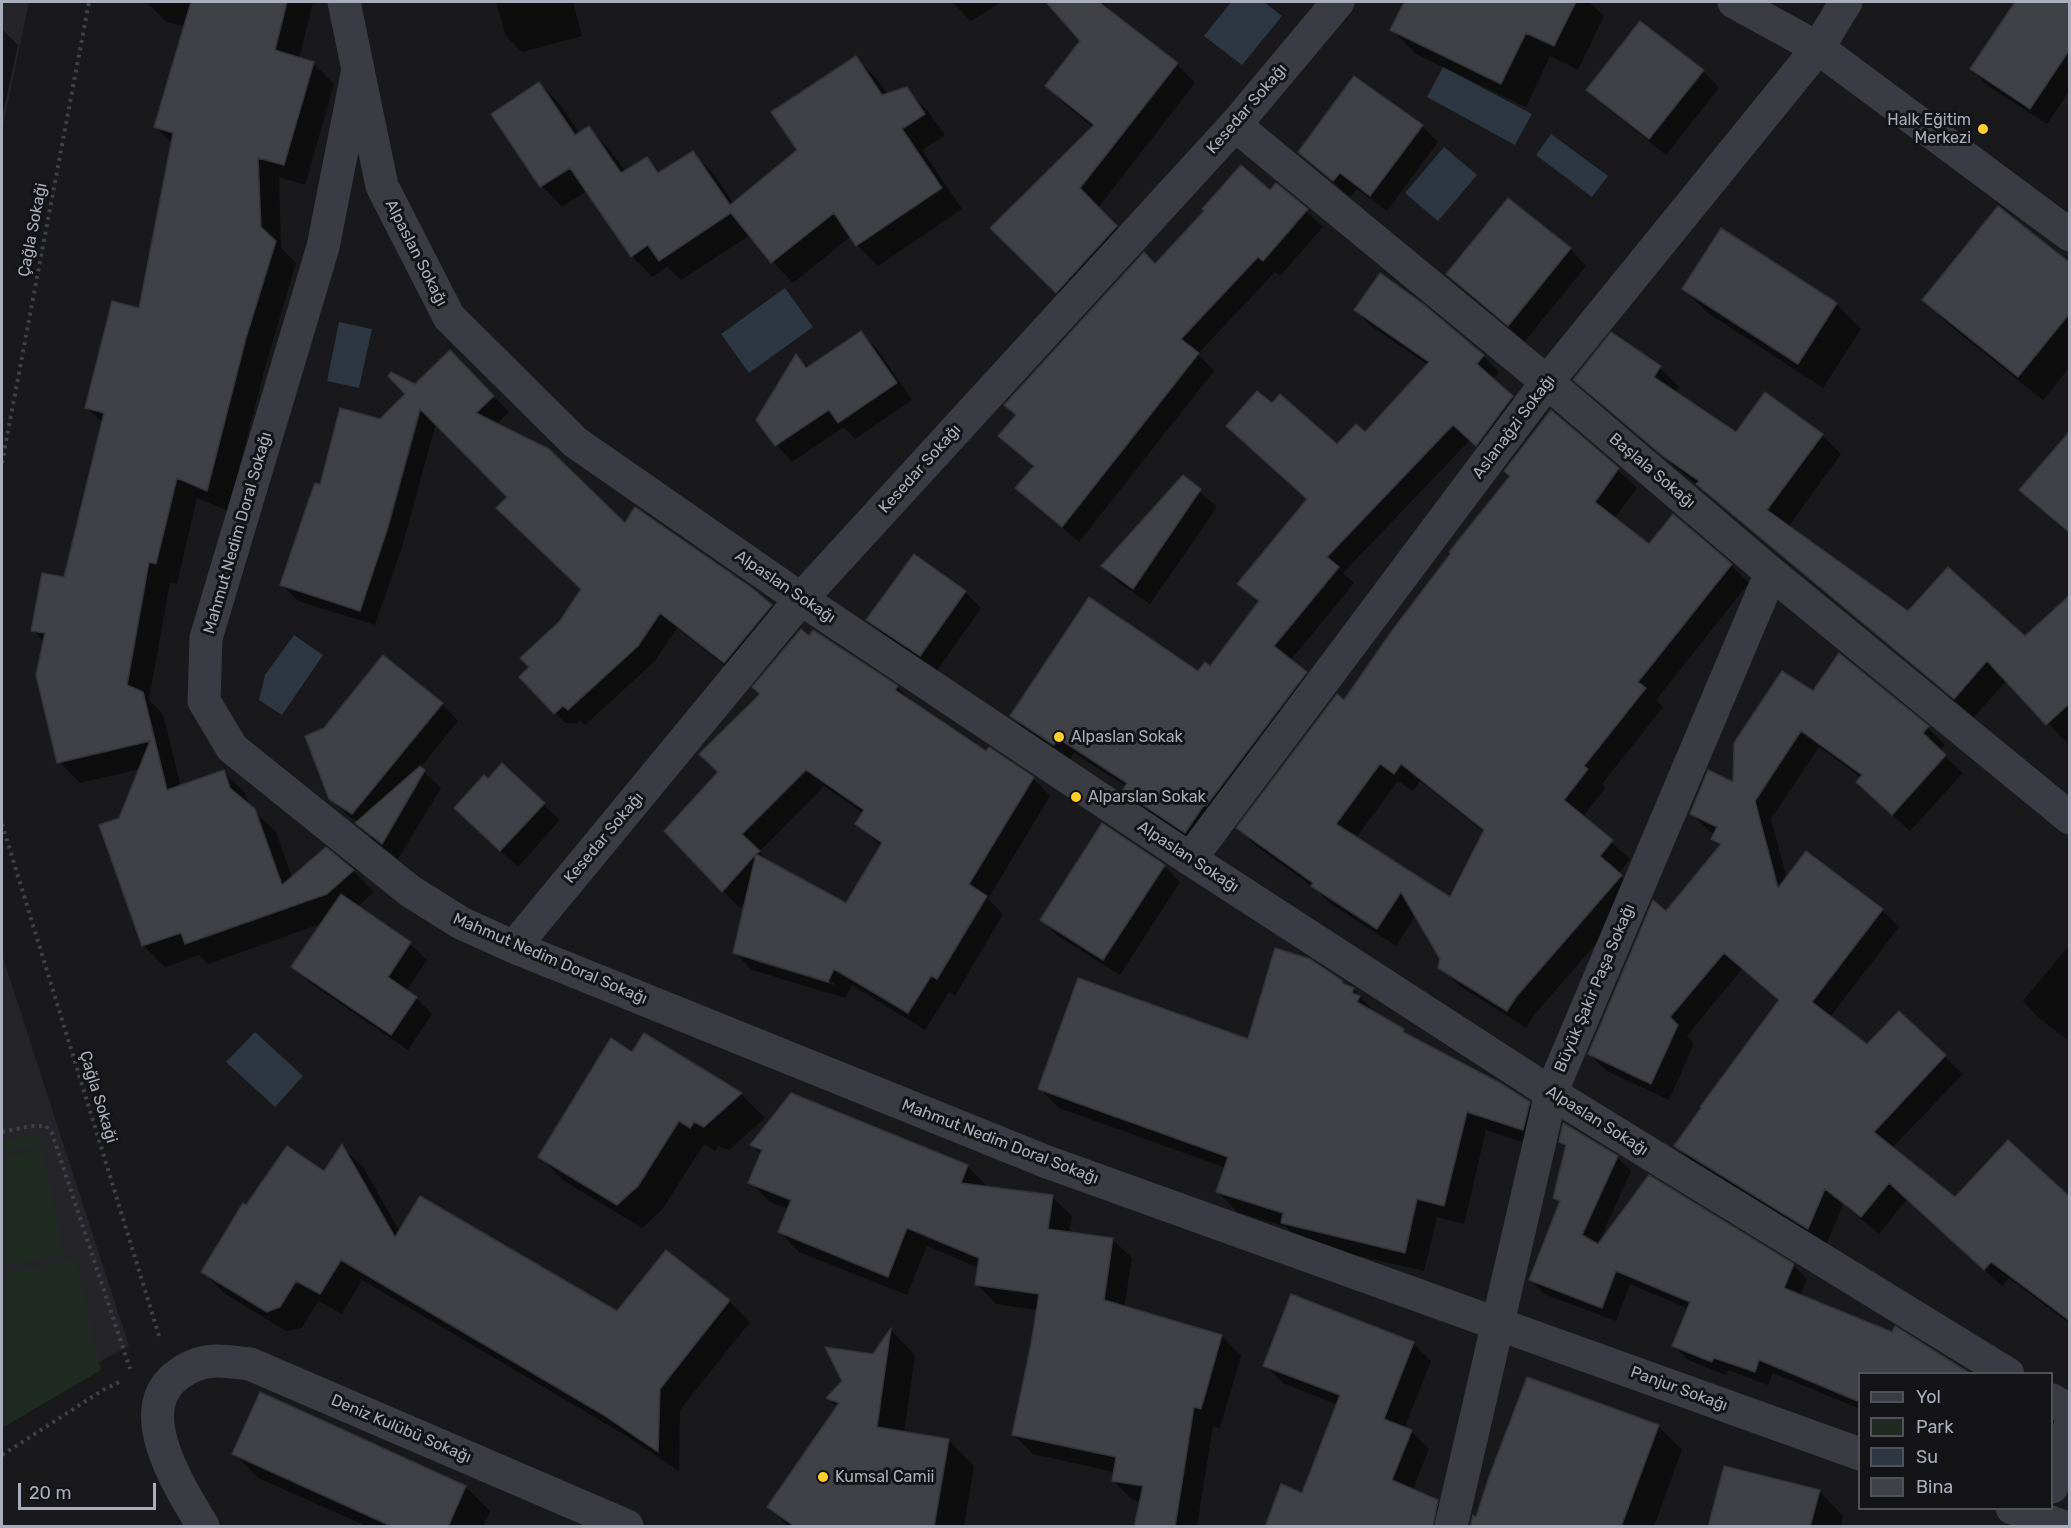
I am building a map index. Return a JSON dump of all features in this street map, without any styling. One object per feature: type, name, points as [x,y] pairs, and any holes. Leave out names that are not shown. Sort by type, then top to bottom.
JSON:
[{"type":"street","name":"Mahmut Nedim Doral Sokağı","points":[[344,2],[358,69],[323,247],[206,638],[204,701],[232,748],[410,891],[461,923],[1047,1162],[1499,1325]]},
{"type":"street","name":"Kesedar Sokağı","points":[[514,946],[801,599],[1235,125],[1338,2]]},
{"type":"street","points":[[1734,2],[1818,48],[2070,235]]},
{"type":"street","name":"Aslanağzi Sokağı","points":[[1190,859],[1547,382],[1818,48],[1846,2]]},
{"type":"street","name":"Alpaslan Sokağı","points":[[358,69],[382,186],[449,317],[574,442],[801,599],[1190,859],[1551,1093],[2005,1372]]},
{"type":"street","name":"Başlala Sokağı","points":[[1235,125],[1547,382],[1771,573],[2070,818]]},
{"type":"street","name":"Büyük Şakir Paşa Sokağı","points":[[1451,1527],[1551,1093],[1771,573]]},
{"type":"street","name":"Panjur Sokağı","points":[[1499,1325],[1858,1453]]},
{"type":"street","name":"Deniz Kulübü Sokağı","points":[[172,1378],[198,1363],[219,1361],[250,1364],[627,1527]]},
{"type":"street","points":[[172,1378],[165,1387],[157,1412],[162,1443],[178,1484],[203,1527]]},
{"type":"street","points":[[2053,1401],[2070,1411]]},
{"type":"street","points":[[2053,1484],[2070,1426]]},
{"type":"path","name":"Çağla Sokaği","points":[[2,463],[89,2]]},
{"type":"path","name":"Çağla Sokaği","points":[[2,824],[172,1378]]},
{"type":"path","points":[[2,1131],[46,1126],[52,1133],[132,1375],[104,1390],[2,1455]]},
{"type":"shaded area","points":[[2,2],[29,2],[2,130]]},
{"type":"shaded area","points":[[2,955],[129,1346],[2,1414]]},
{"type":"green space","points":[[38,1134],[43,1145],[2,1153],[2,1141]]},
{"type":"green space","points":[[43,1149],[64,1254],[2,1266],[2,1158]]},
{"type":"green space","points":[[75,1258],[101,1370],[2,1428],[2,1274]]},
{"type":"water","points":[[1231,2],[1264,2],[1282,16],[1242,65],[1204,36]]},
{"type":"water","points":[[1443,67],[1532,114],[1515,145],[1427,97]]},
{"type":"water","points":[[1551,134],[1608,176],[1592,197],[1536,155]]},
{"type":"water","points":[[1444,147],[1477,175],[1438,221],[1405,193]]},
{"type":"water","points":[[785,288],[813,327],[749,373],[721,334]]},
{"type":"water","points":[[339,322],[372,329],[359,388],[327,381]]},
{"type":"water","points":[[294,635],[323,655],[282,715],[259,700],[265,675]]},
{"type":"water","points":[[255,1032],[303,1076],[275,1107],[226,1062]]},
{"type":"building","points":[[191,2],[287,2],[275,50],[314,62],[284,165],[258,158],[261,227],[276,241],[246,338],[207,491],[177,478],[156,564],[149,562],[127,685],[143,692],[167,790],[224,770],[230,788],[255,809],[282,885],[326,847],[354,870],[327,894],[185,944],[181,933],[142,946],[99,825],[119,818],[150,741],[57,763],[36,675],[45,633],[31,631],[42,573],[64,577],[104,413],[85,408],[112,301],[139,308],[173,133],[154,127]]},
{"type":"building","points":[[1046,2],[1099,2],[1178,63],[1080,188],[1117,226],[1056,293],[990,228],[1094,125],[1045,86],[1080,41]]},
{"type":"building","points":[[1404,2],[1576,2],[1554,46],[1526,33],[1501,84],[1390,30]]},
{"type":"building","points":[[2015,2],[2070,2],[2070,49],[2030,109],[1970,69]]},
{"type":"building","points":[[1640,21],[1704,70],[1649,139],[1586,90]]},
{"type":"building","points":[[856,56],[882,95],[907,87],[925,114],[902,129],[942,188],[856,246],[834,213],[771,263],[731,213],[659,261],[648,245],[631,257],[570,168],[540,187],[491,114],[539,82],[575,135],[589,126],[621,173],[647,157],[658,173],[693,151],[730,205],[797,150],[771,112]]},
{"type":"building","points":[[1354,76],[1423,125],[1370,196],[1340,173],[1333,181],[1298,152]]},
{"type":"building","points":[[1241,165],[1270,190],[1276,183],[1308,209],[1263,261],[1258,257],[1181,339],[1199,353],[1062,527],[1015,488],[1034,466],[998,436],[1016,415],[1004,405],[1144,252],[1155,264],[1204,211],[1202,209]]},
{"type":"building","points":[[1508,198],[1571,248],[1508,326],[1446,274]]},
{"type":"building","points":[[1998,206],[2070,263],[2070,313],[2018,377],[1922,300]]},
{"type":"building","points":[[1721,228],[1837,303],[1798,364],[1682,289]]},
{"type":"building","points":[[1380,273],[1422,303],[1484,355],[1477,364],[1513,396],[1476,446],[1453,425],[1327,557],[1339,567],[1274,646],[1307,672],[1185,833],[1122,791],[1127,783],[1058,738],[1054,745],[1010,716],[1089,597],[1198,671],[1205,662],[1210,666],[1259,601],[1237,584],[1307,499],[1226,426],[1257,391],[1272,403],[1280,394],[1337,444],[1356,424],[1365,432],[1429,362],[1354,310]]},
{"type":"building","points":[[861,331],[897,383],[838,423],[829,410],[775,446],[756,420],[796,354],[806,368]]},
{"type":"building","points":[[1611,332],[1661,366],[1654,377],[1736,432],[1765,392],[1823,434],[1767,510],[1908,611],[1948,567],[2025,636],[2070,595],[2070,703],[2046,725],[1987,661],[1954,699],[1696,484],[1699,481],[1663,456],[1573,380]]},
{"type":"building","points":[[450,350],[494,396],[476,413],[549,449],[625,523],[635,507],[752,588],[772,605],[724,663],[660,613],[638,646],[568,710],[563,706],[554,714],[519,677],[529,667],[520,658],[560,621],[581,589],[496,508],[507,497],[420,409],[387,530],[360,611],[280,585],[315,483],[320,485],[340,408],[380,419],[405,394],[388,376],[391,372],[415,384]]},
{"type":"building","points":[[1551,410],[1619,468],[1595,502],[1649,544],[1673,514],[1732,564],[1638,682],[1646,688],[1584,766],[1588,769],[1564,800],[1613,840],[1600,856],[1622,875],[1516,997],[1507,1011],[1438,968],[1440,959],[1401,892],[1377,929],[1311,886],[1313,883],[1236,828],[1337,694],[1344,700],[1391,632],[1451,553],[1449,552],[1510,476],[1504,471]],"holes":[[[1380,764],[1394,774],[1401,764],[1484,830],[1450,897],[1336,824]]]},
{"type":"building","points":[[2070,431],[2070,533],[2019,490]]},
{"type":"building","points":[[1183,475],[1201,489],[1133,589],[1101,566]]},
{"type":"building","points":[[914,554],[966,591],[920,656],[866,620]]},
{"type":"building","points":[[801,629],[809,636],[813,630],[898,686],[895,690],[986,751],[989,747],[1034,777],[969,884],[987,896],[937,979],[931,976],[908,1013],[834,969],[828,982],[733,953],[756,854],[722,892],[664,831],[718,772],[699,754],[760,694],[752,687]],"holes":[[[806,770],[864,810],[855,824],[882,843],[846,903],[756,854],[760,851],[742,834]]]},
{"type":"building","points":[[1839,653],[1929,726],[1923,733],[1946,755],[1892,815],[1856,782],[1862,775],[1801,731],[1755,801],[1778,888],[1806,851],[1883,909],[1812,1002],[1867,1044],[1899,1011],[1946,1055],[1874,1132],[1955,1197],[2008,1140],[2070,1197],[2070,1321],[1991,1262],[1984,1270],[1889,1183],[1861,1217],[1825,1189],[1808,1229],[1674,1146],[1779,1000],[1724,953],[1670,1017],[1678,1025],[1651,1084],[1588,1054],[1653,900],[1666,911],[1721,844],[1711,839],[1717,827],[1690,814],[1708,770],[1733,782],[1734,743],[1782,671],[1813,691]]},
{"type":"building","points":[[383,655],[443,703],[352,814],[329,799],[305,736],[324,728]]},
{"type":"building","points":[[502,763],[545,803],[500,851],[454,808],[484,775],[488,779]]},
{"type":"building","points":[[420,766],[425,770],[382,844],[355,823]]},
{"type":"building","points":[[1102,823],[1165,865],[1103,960],[1040,920]]},
{"type":"building","points":[[341,894],[411,942],[388,977],[417,997],[391,1035],[291,967]]},
{"type":"building","points":[[1275,948],[1310,959],[1343,981],[1342,983],[1354,988],[1352,993],[1360,996],[1357,1002],[1404,1029],[1403,1032],[1500,1083],[1530,1102],[1523,1130],[1467,1112],[1444,1206],[1417,1199],[1405,1253],[1281,1223],[1283,1213],[1216,1192],[1228,1157],[1038,1089],[1078,978],[1248,1039]]},
{"type":"building","points":[[644,1033],[742,1093],[704,1127],[694,1122],[690,1128],[679,1121],[638,1186],[617,1205],[538,1157],[611,1038],[632,1052]]},
{"type":"building","points":[[791,1093],[968,1165],[961,1183],[1053,1195],[1048,1229],[1113,1238],[1104,1300],[1222,1335],[1201,1409],[1194,1407],[1175,1527],[1134,1527],[1143,1486],[1112,1481],[1116,1457],[1012,1435],[1039,1294],[975,1285],[979,1258],[907,1228],[888,1277],[778,1232],[791,1200],[748,1183],[762,1150],[750,1145]]},
{"type":"building","points":[[1563,1123],[1618,1156],[1582,1235],[1598,1244],[1649,1175],[1794,1264],[1784,1288],[1892,1332],[1895,1326],[1968,1372],[1858,1372],[1858,1401],[1759,1360],[1755,1372],[1714,1358],[1712,1362],[1672,1346],[1690,1302],[1616,1271],[1602,1308],[1529,1280],[1560,1201],[1553,1198],[1566,1145],[1559,1142]]},
{"type":"building","points":[[342,1144],[395,1237],[420,1196],[617,1311],[666,1250],[730,1300],[660,1389],[658,1452],[602,1414],[341,1260],[320,1294],[296,1281],[280,1307],[267,1312],[201,1272],[243,1203],[246,1205],[287,1146],[324,1171]]},
{"type":"building","points":[[1291,1294],[1414,1342],[1384,1419],[1412,1430],[1392,1480],[1438,1500],[1433,1527],[1265,1527],[1281,1484],[1302,1493],[1340,1395],[1263,1366]]},
{"type":"building","points":[[891,1328],[877,1427],[949,1439],[934,1527],[795,1527],[767,1507],[839,1403],[826,1398],[842,1381],[825,1347],[873,1354]]},
{"type":"building","points":[[1527,1377],[1659,1425],[1621,1527],[1470,1527],[1473,1515],[1476,1517]]},
{"type":"building","points":[[260,1392],[466,1486],[448,1527],[393,1527],[232,1454]]},
{"type":"building","points":[[1724,1466],[1820,1490],[1810,1527],[1708,1527]]},
{"type":"place","name":"Halk Eğitim Merkezi","points":[[1983,129]]},
{"type":"place","name":"Alpaslan Sokak","points":[[1059,737]]},
{"type":"place","name":"Alparslan Sokak","points":[[1076,797]]},
{"type":"place","name":"Kumsal Camii","points":[[823,1477]]}]
